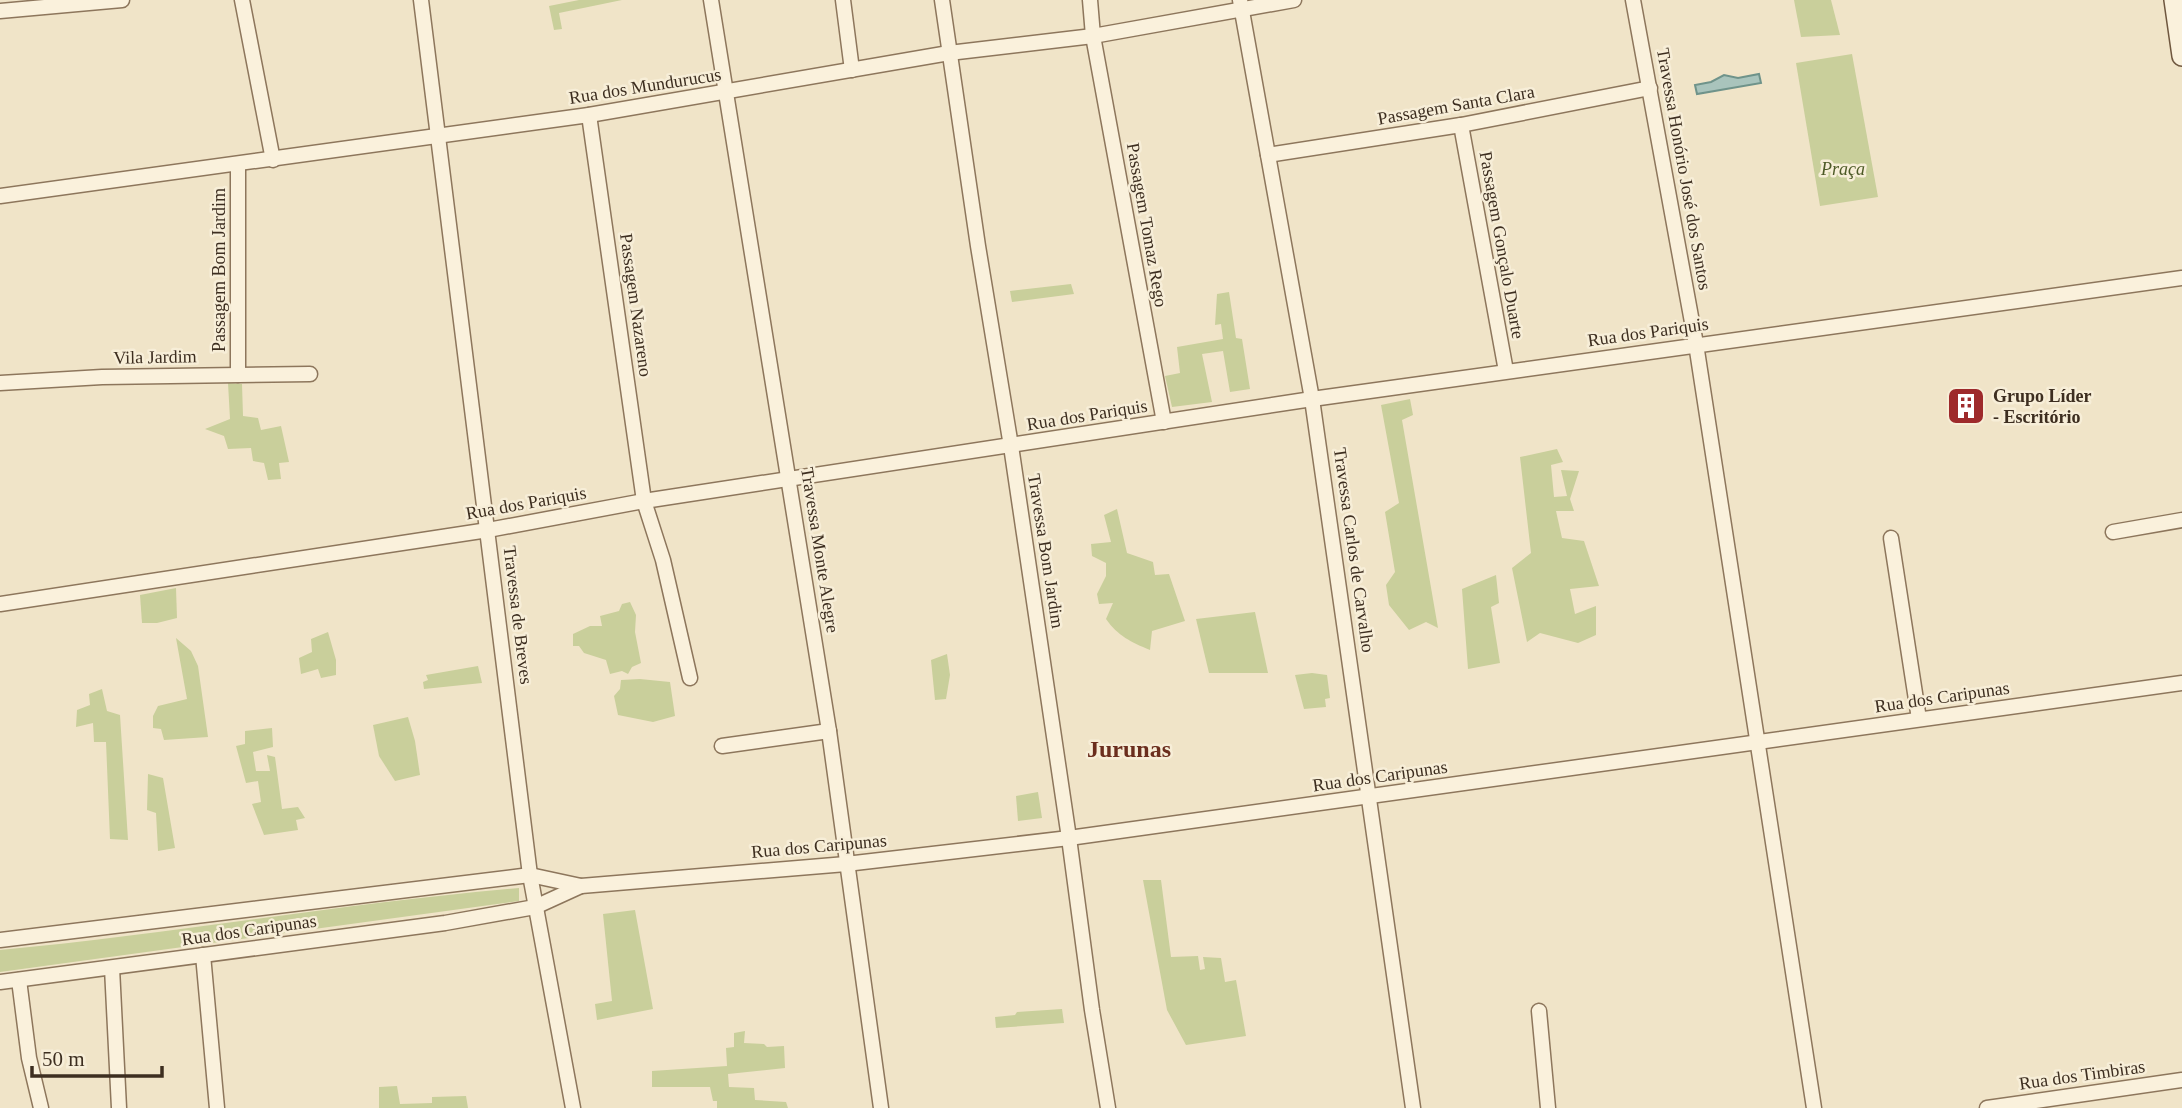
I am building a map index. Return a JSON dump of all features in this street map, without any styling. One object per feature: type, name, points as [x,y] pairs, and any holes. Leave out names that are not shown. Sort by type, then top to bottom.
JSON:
[{"type":"main road","points":[[2174,0],[2182,56]]},
{"type":"street","points":[[0,11],[122,0]]},
{"type":"street","points":[[242,0],[273,160]]},
{"type":"street","name":"Travessa de Breves","points":[[421,0],[530,875],[573,1108]]},
{"type":"street","name":"Travessa Monte Alegre","points":[[711,0],[728,92],[829,732],[881,1108]]},
{"type":"street","points":[[843,0],[852,70]]},
{"type":"street","name":"Travessa Bom Jardim","points":[[942,0],[1011,446],[1108,1108]]},
{"type":"street","name":"Passagem Tomaz Rego","points":[[1090,0],[1093,36],[1164,422]]},
{"type":"street","name":"Rua dos Mundurucus","points":[[0,196],[589,115],[949,53],[1093,36],[1241,4],[1294,0]]},
{"type":"street","name":"Travessa Honório José dos Santos","points":[[1633,0],[1696,344],[1814,1108]]},
{"type":"street","name":"Travessa Carlos de Carvalho","points":[[1241,4],[1312,399],[1413,1108]]},
{"type":"street","name":"Passagem Santa Clara","points":[[1268,155],[1461,125],[1650,88]]},
{"type":"street","name":"Passagem Nazareno","points":[[589,115],[644,501],[663,559],[690,678]]},
{"type":"street","name":"Passagem Gonçalo Duarte","points":[[1461,125],[1506,371]]},
{"type":"street","name":"Passagem Bom Jardim","points":[[238,165],[238,376]]},
{"type":"street","name":"Rua dos Pariquis","points":[[0,604],[488,530],[644,501],[790,481],[1312,399],[2182,278]]},
{"type":"street","name":"Vila Jardim","points":[[0,383],[102,377],[310,374]]},
{"type":"street","points":[[2113,532],[2182,520]]},
{"type":"street","points":[[1891,538],[1919,719]]},
{"type":"street","name":"Rua dos Caripunas","points":[[0,940],[530,875],[581,886],[846,864],[1069,838],[2182,683]]},
{"type":"street","points":[[722,746],[829,732]]},
{"type":"street","name":"Rua dos Caripunas","points":[[0,982],[445,923],[535,907],[581,886]]},
{"type":"street","points":[[203,955],[217,1108]]},
{"type":"street","points":[[112,968],[119,1108]]},
{"type":"street","points":[[19,980],[29,1058],[41,1108]]},
{"type":"street","points":[[1539,1011],[1548,1108]]},
{"type":"street","name":"Rua dos Timbiras","points":[[1987,1108],[2182,1080]]},
{"type":"green space","points":[[579,0],[622,0],[559,13],[562,29],[554,30],[549,6]]},
{"type":"green space","points":[[1794,0],[1831,0],[1840,35],[1801,37]]},
{"type":"green space","name":"Praça","points":[[1852,54],[1878,197],[1820,206],[1796,63]]},
{"type":"green space","points":[[1071,284],[1074,294],[1012,302],[1010,291]]},
{"type":"green space","points":[[1229,292],[1236,338],[1242,339],[1250,389],[1230,392],[1223,351],[1202,354],[1212,402],[1172,407],[1165,376],[1180,373],[1177,347],[1223,339],[1221,324],[1215,325],[1217,294]]},
{"type":"green space","points":[[228,383],[242,384],[243,416],[258,418],[261,430],[281,426],[289,462],[279,463],[281,479],[268,480],[264,463],[253,461],[251,448],[228,449],[224,436],[205,429],[230,419]]},
{"type":"green space","points":[[1410,399],[1413,415],[1402,420],[1438,628],[1426,622],[1409,630],[1389,605],[1386,585],[1395,572],[1385,512],[1399,503],[1381,405]]},
{"type":"green space","points":[[1557,449],[1563,462],[1551,465],[1554,497],[1567,496],[1561,470],[1579,471],[1570,499],[1574,511],[1556,511],[1562,538],[1584,541],[1599,586],[1570,589],[1575,614],[1596,606],[1596,635],[1578,643],[1540,633],[1527,642],[1512,568],[1531,553],[1520,457]]},
{"type":"green space","points":[[1117,509],[1127,553],[1153,562],[1155,575],[1169,574],[1185,621],[1152,631],[1150,650],[1125,638],[1106,619],[1113,603],[1099,604],[1097,594],[1106,576],[1106,563],[1092,556],[1091,544],[1111,542],[1104,515]]},
{"type":"green space","points":[[1496,575],[1499,603],[1491,607],[1500,663],[1468,669],[1462,589]]},
{"type":"green space","points":[[176,588],[177,618],[157,623],[142,623],[140,595]]},
{"type":"green space","points":[[630,602],[636,615],[635,632],[641,663],[632,667],[628,674],[622,671],[610,674],[606,660],[584,653],[579,646],[573,646],[573,634],[590,626],[602,626],[600,616],[619,611],[622,604]]},
{"type":"green space","points":[[1255,612],[1268,673],[1209,673],[1196,619]]},
{"type":"green space","points":[[328,632],[336,660],[336,675],[321,678],[318,669],[301,674],[299,658],[312,652],[311,639]]},
{"type":"green space","points":[[176,638],[191,651],[198,666],[208,737],[164,740],[161,729],[153,728],[153,716],[158,706],[187,699]]},
{"type":"green space","points":[[947,654],[950,675],[946,699],[935,700],[931,660]]},
{"type":"green space","points":[[478,666],[482,683],[424,689],[423,682],[428,680],[426,675]]},
{"type":"green space","points":[[1295,675],[1327,675],[1330,698],[1325,699],[1326,707],[1304,709]]},
{"type":"green space","points":[[621,680],[670,682],[675,716],[653,722],[618,715],[614,696],[620,689]]},
{"type":"green space","points":[[102,689],[107,711],[120,715],[128,840],[110,839],[106,742],[94,742],[93,723],[76,727],[77,710],[90,705],[89,694]]},
{"type":"green space","points":[[408,717],[420,775],[395,781],[379,756],[373,725]]},
{"type":"green space","points":[[272,728],[273,747],[253,752],[256,771],[270,771],[267,755],[275,757],[282,809],[298,807],[305,818],[296,820],[298,830],[264,835],[252,804],[261,802],[258,781],[246,783],[236,746],[245,744],[245,731]]},
{"type":"green space","points":[[148,774],[163,778],[175,848],[158,851],[156,813],[147,810]]},
{"type":"green space","points":[[1038,792],[1042,818],[1018,821],[1016,796]]},
{"type":"green space","points":[[1143,880],[1161,880],[1171,957],[1198,956],[1200,970],[1205,969],[1203,957],[1221,958],[1225,982],[1236,980],[1246,1036],[1186,1045],[1167,1010]]},
{"type":"green space","points":[[519,888],[519,901],[0,972],[0,950]]},
{"type":"green space","points":[[635,910],[653,1009],[597,1020],[595,1004],[612,1001],[603,914]]},
{"type":"green space","points":[[1062,1009],[1064,1023],[996,1028],[995,1017],[1015,1015],[1017,1012]]},
{"type":"green space","points":[[745,1031],[744,1043],[764,1044],[767,1047],[784,1046],[785,1068],[728,1074],[729,1087],[754,1088],[755,1100],[786,1102],[788,1108],[717,1108],[717,1101],[713,1101],[710,1087],[652,1087],[652,1071],[727,1066],[726,1048],[734,1047],[734,1033]]},
{"type":"green space","points":[[397,1086],[400,1104],[432,1103],[432,1097],[466,1096],[468,1108],[379,1108],[379,1087]]},
{"type":"water","points":[[1759,74],[1761,83],[1697,94],[1695,85],[1711,82],[1724,75],[1738,78]]},
{"type":"place","name":"Grupo Líder - Escritório","points":[[1966,406]]},
{"type":"district","name":"Jurunas","points":[[1129,749]]}]
